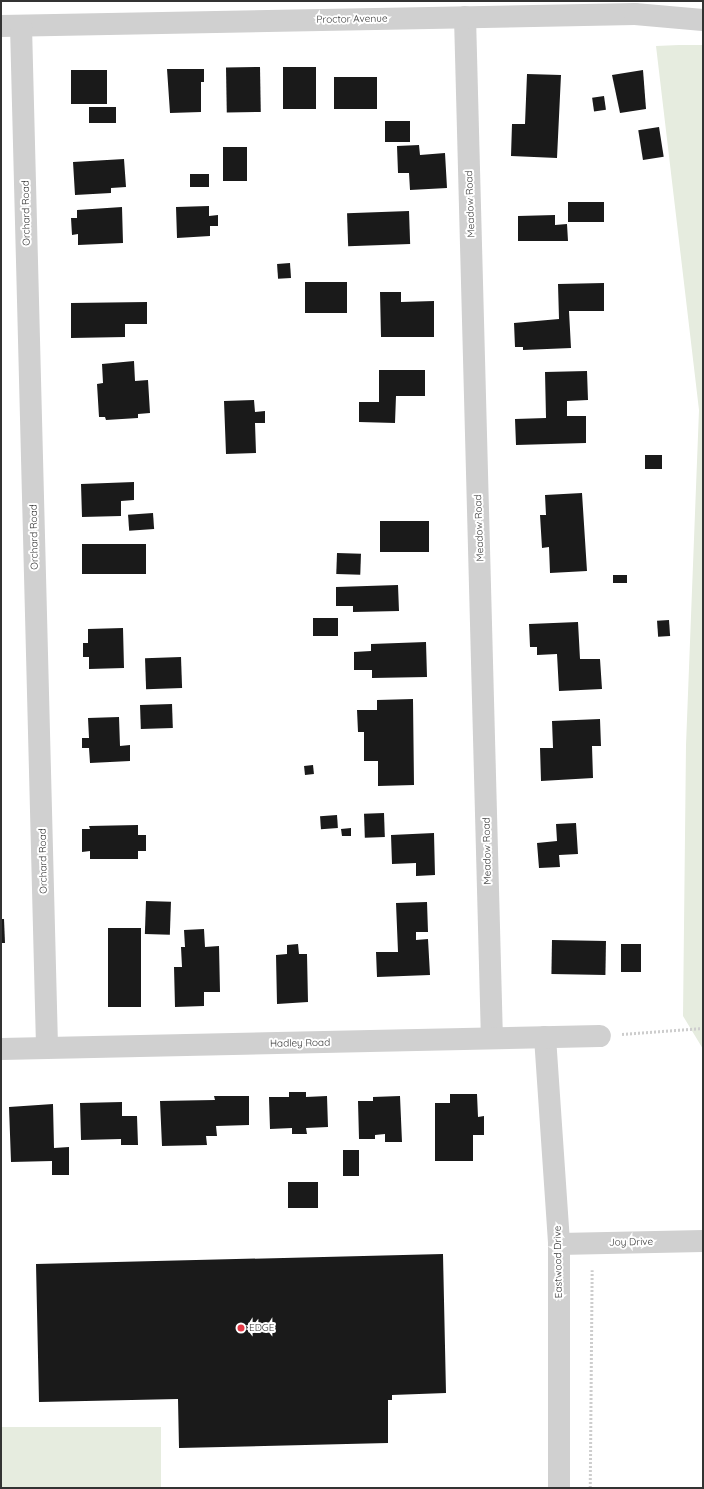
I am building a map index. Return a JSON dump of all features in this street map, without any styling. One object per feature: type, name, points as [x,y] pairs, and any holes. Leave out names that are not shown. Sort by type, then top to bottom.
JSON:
[{"type":"street","name":"Proctor Avenue","points":[[11,26],[635,14],[703,20]]},
{"type":"street","name":"Meadow Road","points":[[465,17],[492,1038]]},
{"type":"street","name":"Orchard Road","points":[[11,26],[47,1048]]},
{"type":"street","name":"Hadley Road","points":[[1,1049],[600,1036]]},
{"type":"street","name":"Eastwood Drive","points":[[545,1037],[558,1244],[559,1488]]},
{"type":"street","name":"Joy Drive","points":[[558,1244],[703,1241]]},
{"type":"path","points":[[600,1036],[703,1028]]},
{"type":"path","points":[[590,1488],[592,1270]]},
{"type":"shaded area","points":[[703,45],[703,1049],[683,1016],[686,745],[699,410],[656,46]]},
{"type":"shaded area","points":[[1,1427],[161,1427],[161,1488],[1,1488]]},
{"type":"building","points":[[260,67],[261,112],[227,113],[226,68]]},
{"type":"building","points":[[283,67],[316,67],[316,109],[283,109]]},
{"type":"building","points":[[167,69],[204,69],[204,82],[201,82],[201,112],[170,113]]},
{"type":"building","points":[[71,70],[107,70],[107,104],[71,104]]},
{"type":"building","points":[[643,70],[646,109],[620,113],[612,75]]},
{"type":"building","points":[[527,74],[561,75],[557,158],[511,156],[512,124],[525,124]]},
{"type":"building","points":[[334,77],[377,77],[377,109],[334,109]]},
{"type":"building","points":[[604,96],[606,110],[594,112],[592,98]]},
{"type":"building","points":[[89,107],[116,107],[116,123],[89,123]]},
{"type":"building","points":[[385,121],[410,121],[410,142],[385,142]]},
{"type":"building","points":[[659,127],[664,157],[643,160],[638,130]]},
{"type":"building","points":[[419,145],[420,155],[445,153],[447,188],[410,190],[409,173],[398,173],[397,146]]},
{"type":"building","points":[[223,147],[247,147],[247,181],[223,181]]},
{"type":"building","points":[[124,159],[126,187],[111,188],[111,193],[75,195],[73,162]]},
{"type":"building","points":[[190,174],[209,174],[209,187],[190,187]]},
{"type":"building","points":[[568,202],[604,202],[604,222],[568,222]]},
{"type":"building","points":[[209,206],[209,216],[218,215],[218,226],[210,226],[210,236],[177,238],[176,207]]},
{"type":"building","points":[[122,207],[123,243],[78,245],[78,234],[72,235],[71,218],[77,218],[77,210]]},
{"type":"building","points":[[409,211],[410,244],[348,246],[347,213]]},
{"type":"building","points":[[555,215],[555,225],[567,224],[568,241],[518,241],[518,216]]},
{"type":"building","points":[[290,263],[291,278],[278,279],[277,264]]},
{"type":"building","points":[[305,282],[347,282],[347,313],[305,313]]},
{"type":"building","points":[[604,283],[604,311],[569,311],[571,348],[523,350],[523,347],[515,347],[514,323],[559,319],[558,284]]},
{"type":"building","points":[[380,292],[401,292],[401,302],[434,301],[434,337],[381,337]]},
{"type":"building","points":[[147,302],[147,324],[125,324],[125,337],[71,338],[71,303]]},
{"type":"building","points":[[134,361],[135,381],[148,380],[150,413],[138,414],[138,418],[106,420],[105,417],[99,417],[97,384],[103,383],[102,364]]},
{"type":"building","points":[[379,370],[425,370],[425,396],[396,396],[395,423],[359,422],[359,402],[379,402]]},
{"type":"building","points":[[587,371],[588,400],[567,401],[567,416],[586,416],[586,443],[516,445],[515,419],[546,418],[545,372]]},
{"type":"building","points":[[254,400],[255,412],[265,411],[265,423],[255,423],[256,453],[226,454],[224,401]]},
{"type":"building","points":[[645,455],[662,455],[662,469],[645,469]]},
{"type":"building","points":[[134,482],[134,500],[121,501],[121,516],[82,517],[81,484]]},
{"type":"building","points":[[582,493],[587,571],[550,573],[549,547],[542,548],[540,515],[546,515],[545,495]]},
{"type":"building","points":[[153,513],[154,529],[129,531],[128,515]]},
{"type":"building","points":[[380,521],[429,521],[429,552],[380,552]]},
{"type":"building","points":[[82,544],[146,544],[146,574],[82,574]]},
{"type":"building","points":[[337,553],[361,554],[360,575],[336,574]]},
{"type":"building","points":[[613,575],[627,575],[627,583],[613,583]]},
{"type":"building","points":[[398,585],[399,611],[353,612],[353,606],[336,606],[336,587]]},
{"type":"building","points":[[313,618],[338,618],[338,636],[313,636]]},
{"type":"building","points":[[669,620],[670,636],[658,637],[657,621]]},
{"type":"building","points":[[578,622],[580,659],[600,659],[602,689],[559,691],[557,654],[537,655],[537,647],[530,647],[529,624]]},
{"type":"building","points":[[123,628],[124,668],[89,669],[89,657],[83,657],[83,643],[88,643],[88,629]]},
{"type":"building","points":[[426,642],[427,677],[372,678],[372,670],[354,670],[354,652],[371,651],[371,644]]},
{"type":"building","points":[[181,657],[182,688],[146,689],[145,658]]},
{"type":"building","points":[[413,699],[414,785],[378,786],[378,761],[364,761],[364,732],[358,732],[357,710],[377,710],[377,700]]},
{"type":"building","points":[[172,704],[173,728],[141,729],[140,705]]},
{"type":"building","points":[[119,717],[120,746],[130,745],[130,761],[90,763],[89,748],[82,748],[82,738],[89,738],[88,718]]},
{"type":"building","points":[[600,719],[601,746],[592,746],[593,778],[541,781],[540,748],[553,748],[552,721]]},
{"type":"building","points":[[313,765],[314,774],[305,775],[304,766]]},
{"type":"building","points":[[384,813],[385,837],[365,838],[364,814]]},
{"type":"building","points":[[337,815],[338,828],[321,829],[320,816]]},
{"type":"building","points":[[576,823],[578,854],[559,855],[560,867],[539,868],[537,843],[557,841],[556,824]]},
{"type":"building","points":[[138,825],[138,835],[146,835],[146,851],[138,851],[138,859],[90,859],[90,851],[82,852],[82,829],[90,829],[89,826]]},
{"type":"building","points":[[351,828],[351,836],[342,836],[341,829]]},
{"type":"building","points":[[434,833],[435,875],[416,876],[416,863],[392,864],[391,835]]},
{"type":"building","points":[[146,901],[171,902],[170,935],[145,934]]},
{"type":"building","points":[[427,902],[428,932],[416,932],[416,940],[428,939],[430,975],[377,977],[376,952],[398,952],[396,903]]},
{"type":"building","points":[[1,919],[4,919],[5,943],[1,943]]},
{"type":"building","points":[[108,928],[141,928],[141,1007],[108,1007]]},
{"type":"building","points":[[204,929],[205,947],[219,946],[220,992],[204,992],[204,1006],[175,1007],[174,967],[182,967],[181,947],[185,947],[184,930]]},
{"type":"building","points":[[552,940],[606,941],[605,975],[551,974]]},
{"type":"building","points":[[298,944],[299,954],[307,954],[308,1002],[277,1004],[276,955],[287,954],[287,945]]},
{"type":"building","points":[[621,944],[641,944],[641,972],[621,972]]},
{"type":"building","points":[[289,1092],[306,1092],[306,1097],[327,1096],[328,1127],[306,1128],[307,1134],[292,1134],[292,1128],[270,1129],[269,1097],[289,1097]]},
{"type":"building","points":[[450,1094],[477,1094],[478,1117],[484,1116],[484,1135],[473,1135],[473,1161],[435,1161],[435,1103],[450,1103]]},
{"type":"building","points":[[214,1096],[249,1096],[249,1125],[216,1126],[217,1136],[206,1136],[207,1145],[162,1146],[160,1101],[215,1100]]},
{"type":"building","points":[[400,1096],[402,1142],[385,1142],[385,1134],[375,1135],[375,1139],[359,1139],[358,1101],[373,1101],[373,1097]]},
{"type":"building","points":[[122,1102],[122,1116],[137,1116],[138,1145],[121,1145],[121,1139],[81,1140],[80,1103]]},
{"type":"building","points":[[53,1104],[54,1148],[69,1147],[69,1175],[52,1175],[52,1161],[11,1162],[9,1107]]},
{"type":"building","points":[[343,1150],[359,1150],[359,1176],[343,1176]]},
{"type":"building","points":[[288,1182],[318,1182],[318,1208],[288,1208]]},
{"type":"building","name":"EDGE","points":[[443,1254],[446,1393],[392,1395],[392,1400],[388,1400],[388,1443],[179,1448],[178,1399],[39,1402],[36,1264]]},
{"type":"place","name":"EDGE","points":[[241,1328]]}]
